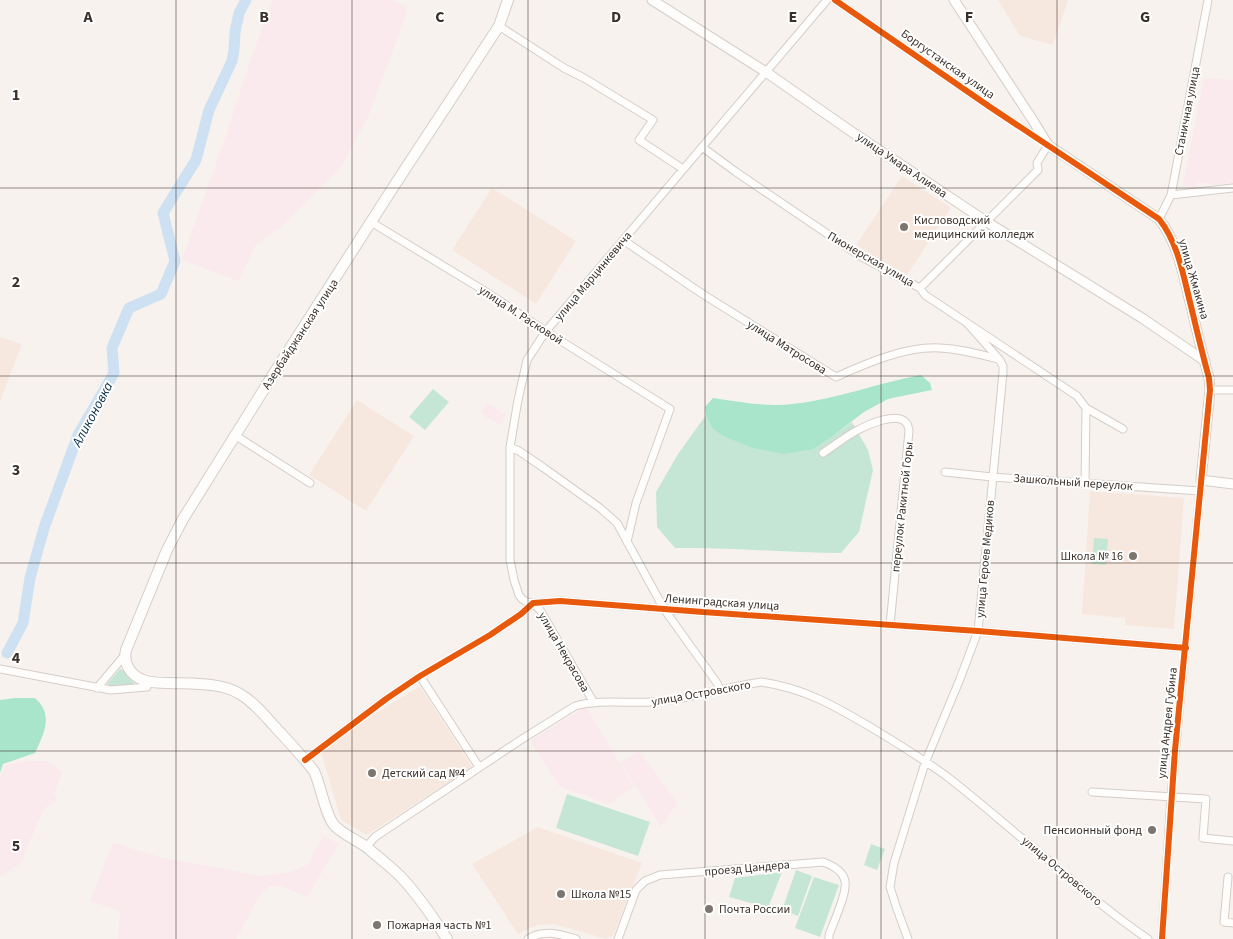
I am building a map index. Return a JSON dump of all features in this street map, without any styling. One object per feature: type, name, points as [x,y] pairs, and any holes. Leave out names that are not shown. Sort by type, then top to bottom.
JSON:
[{"type":"main road","name":"Азербайджанская улица","points":[[124,656],[167,550],[183,519],[499,26],[508,0]]},
{"type":"main road","points":[[124,656],[128,669],[141,680],[220,687],[237,692],[248,699],[262,712],[314,771],[333,824],[366,847],[402,879],[426,909],[446,939]]},
{"type":"street","name":"улица Умара Алиева","points":[[652,0],[766,72],[987,222],[1142,318],[1204,361]]},
{"type":"street","name":"улица Марцинкевича","points":[[533,603],[527,602],[519,595],[510,560],[510,447],[518,400],[528,360],[546,331],[826,0]]},
{"type":"street","name":"Боргустанская улица","points":[[835,0],[1048,145]]},
{"type":"street","name":"улица Жмакина","points":[[954,0],[1048,145],[1159,219],[1167,230],[1183,272],[1209,378],[1210,390],[1201,480]]},
{"type":"street","name":"Станичная улица","points":[[1159,219],[1171,195],[1208,0]]},
{"type":"street","points":[[499,26],[564,68],[653,120],[639,140],[683,169]]},
{"type":"street","points":[[920,288],[1038,170],[1037,163],[1048,145]]},
{"type":"street","name":"Пионерская улица","points":[[702,147],[860,256],[920,288],[925,295],[967,324],[1030,363],[1077,396],[1086,408],[1124,429]]},
{"type":"street","points":[[1171,195],[1233,188]]},
{"type":"street","name":"улица М. Расковой","points":[[372,222],[670,409],[636,503],[627,542]]},
{"type":"street","name":"улица Матросова","points":[[623,240],[704,295],[836,377],[872,361],[915,350],[938,348],[961,350],[999,359]]},
{"type":"street","points":[[967,324],[999,359]]},
{"type":"street","name":"улица Героев Медиков","points":[[908,939],[896,909],[890,887],[894,863],[926,762],[966,665],[978,630],[1003,373],[1003,366],[999,359]]},
{"type":"street","points":[[1210,390],[1233,390]]},
{"type":"street","points":[[1085,483],[1086,408]]},
{"type":"street","name":"переулок Ракитной Горы","points":[[823,453],[856,430],[882,420],[897,418],[908,424],[909,431],[890,625]]},
{"type":"street","points":[[236,436],[310,483]]},
{"type":"street","points":[[510,447],[538,463],[600,508],[617,524],[664,609],[717,683],[720,690]]},
{"type":"street","name":"Зашкольный переулок","points":[[945,472],[1200,491]]},
{"type":"street","points":[[1201,480],[1233,484]]},
{"type":"street","name":"улица Андрея Губина","points":[[1162,939],[1171,797],[1201,480]]},
{"type":"street","name":"Ленинградская улица","points":[[533,603],[560,601],[978,630],[1186,648]]},
{"type":"street","points":[[305,760],[386,699],[420,676],[490,635],[521,614],[533,603]]},
{"type":"street","name":"улица Некрасова","points":[[533,603],[540,610],[594,703]]},
{"type":"street","points":[[97,688],[124,656]]},
{"type":"street","points":[[0,669],[111,690],[147,687],[148,682]]},
{"type":"street","points":[[420,676],[480,767]]},
{"type":"street","name":"улица Островского","points":[[366,847],[375,837],[575,706],[594,703],[635,704],[662,702],[761,682],[792,688],[819,698],[889,738],[926,762],[967,793],[1126,924],[1148,939]]},
{"type":"street","points":[[1092,792],[1206,799],[1204,838],[1233,841]]},
{"type":"street","name":"проезд Цандера","points":[[618,939],[636,890],[645,881],[660,875],[823,862],[830,864],[842,873],[846,893],[829,939]]},
{"type":"street","points":[[1228,877],[1224,922],[1233,923]]},
{"type":"street","points":[[528,939],[541,933],[550,932],[576,939]]},
{"type":"shaded area","points":[[272,0],[392,0],[404,5],[406,15],[367,119],[341,167],[282,226],[255,246],[239,281],[182,260]]},
{"type":"shaded area","points":[[998,0],[1068,0],[1053,45],[1020,36]]},
{"type":"shaded area","points":[[1204,78],[1233,80],[1233,183],[1215,185],[1197,182],[1195,188],[1183,185]]},
{"type":"shaded area","name":"Кисловодский медицинский колледж","points":[[902,176],[951,208],[906,277],[856,245]]},
{"type":"shaded area","points":[[492,188],[576,241],[536,304],[452,250]]},
{"type":"shaded area","points":[[0,337],[22,344],[0,401]]},
{"type":"shaded area","points":[[357,400],[414,436],[366,511],[309,475]]},
{"type":"shaded area","points":[[487,403],[505,414],[501,424],[488,419],[481,411]]},
{"type":"shaded area","name":"Школа № 16","points":[[1090,491],[1184,498],[1174,629],[1125,625],[1125,618],[1082,614]]},
{"type":"shaded area","name":"Детский сад №4","points":[[420,686],[472,767],[367,835],[341,820],[321,752],[376,713]]},
{"type":"shaded area","points":[[586,707],[634,787],[609,804],[560,787],[530,741]]},
{"type":"shaded area","points":[[639,751],[677,803],[661,827],[621,763]]},
{"type":"shaded area","points":[[28,761],[48,761],[62,772],[54,794],[57,800],[45,808],[20,864],[0,877],[0,778],[5,765]]},
{"type":"shaded area","name":"Школа №15","points":[[538,827],[642,863],[613,936],[606,939],[554,924],[531,927],[518,934],[472,864]]},
{"type":"shaded area","points":[[323,835],[339,844],[307,897],[282,886],[270,886],[261,893],[236,939],[118,939],[120,911],[90,901],[113,843],[164,858],[262,876],[291,872],[309,864]]},
{"type":"green space","points":[[921,375],[930,383],[932,390],[888,399],[864,412],[813,449],[784,454],[753,448],[723,436],[712,428],[706,415],[705,407],[713,398],[763,404],[793,404],[809,402]]},
{"type":"green space","points":[[433,389],[449,402],[425,430],[409,417]]},
{"type":"green space","points":[[706,415],[712,428],[834,435],[852,422],[868,450],[873,470],[859,532],[841,553],[675,548],[657,527],[656,492],[678,454]]},
{"type":"green space","points":[[1094,538],[1108,539],[1106,565],[1092,564]]},
{"type":"green space","points":[[120,669],[124,671],[134,685],[107,687],[107,684]]},
{"type":"green space","points":[[35,698],[41,704],[44,711],[46,724],[35,753],[3,764],[0,773],[0,700]]},
{"type":"green space","points":[[567,794],[650,822],[638,856],[556,828]]},
{"type":"green space","points":[[871,844],[885,849],[877,870],[864,865]]},
{"type":"green space","points":[[796,870],[812,876],[798,916],[782,910]]},
{"type":"green space","points":[[782,872],[768,908],[729,897],[735,878]]},
{"type":"green space","points":[[814,877],[839,885],[820,937],[795,928]]},
{"type":"waterway","name":"Аликоновка","points":[[7,653],[23,623],[30,578],[44,528],[78,435],[114,373],[112,348],[129,308],[161,294],[175,261],[163,213],[196,160],[209,110],[232,61],[239,13],[246,0]]},
{"type":"cycle path","points":[[835,0],[990,107],[1159,219],[1166,228],[1179,259],[1209,378],[1210,390],[1175,750],[1162,939]]},
{"type":"cycle path","points":[[305,760],[386,699],[420,676],[490,635],[521,614],[533,603],[560,601],[1186,648]]},
{"type":"place","name":"Кисловодский медицинский колледж","points":[[904,227]]},
{"type":"place","name":"Школа № 16","points":[[1133,556]]},
{"type":"place","name":"Детский сад №4","points":[[372,773]]},
{"type":"place","name":"Пенсионный фонд","points":[[1152,830]]},
{"type":"place","name":"Школа №15","points":[[561,894]]},
{"type":"place","name":"Почта России","points":[[709,909]]},
{"type":"place","name":"Пожарная часть №1","points":[[377,925]]}]
